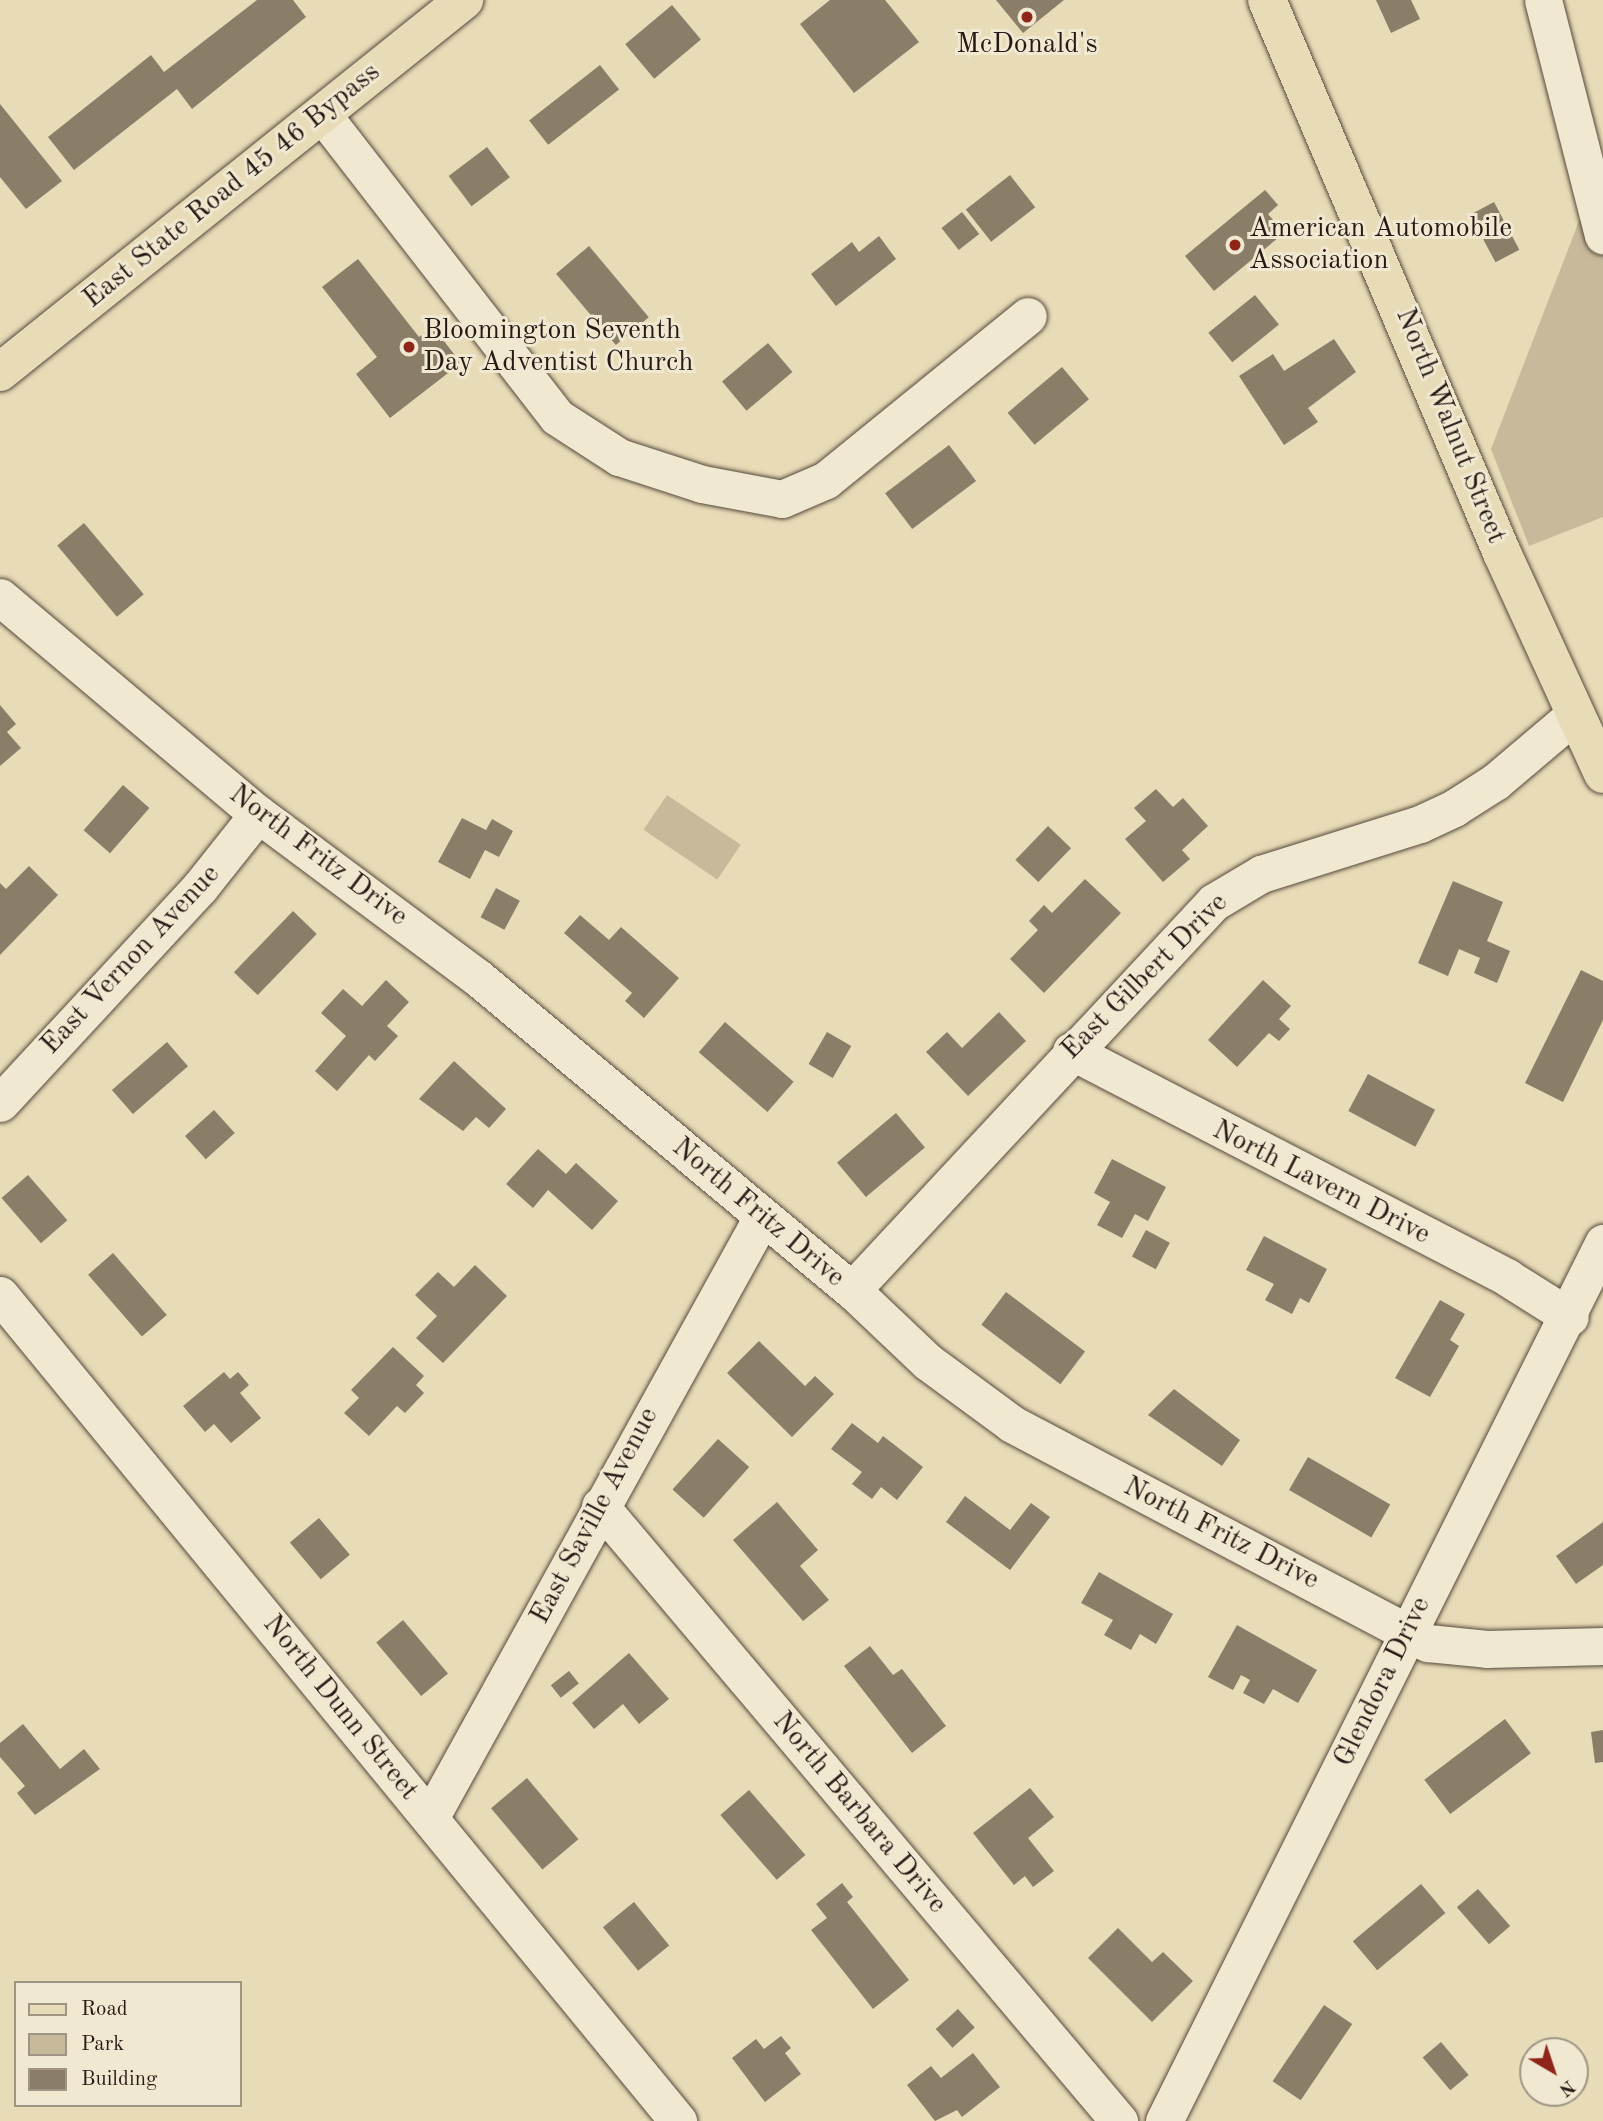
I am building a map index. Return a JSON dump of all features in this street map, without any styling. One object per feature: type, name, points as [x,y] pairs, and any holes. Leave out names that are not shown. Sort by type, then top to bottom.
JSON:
[{"type":"main road","name":"East State Road 45 46 Bypass","points":[[0,372],[464,0]]},
{"type":"main road","name":"North Walnut Street","points":[[1268,0],[1574,715],[1603,774]]},
{"type":"street","points":[[1543,0],[1603,235]]},
{"type":"street","points":[[322,114],[556,417],[619,457],[702,484],[782,499],[825,480],[1028,316]]},
{"type":"street","name":"North Fritz Drive","points":[[0,597],[258,814],[477,977],[852,1290],[928,1362],[1012,1424],[1443,1648],[1603,1646]]},
{"type":"street","name":"East Gilbert Drive","points":[[852,1290],[1190,924],[1237,885],[1454,808],[1495,782],[1574,715]]},
{"type":"street","name":"East Vernon Avenue","points":[[0,1103],[200,887],[258,814]]},
{"type":"street","name":"North Lavern Drive","points":[[1071,1051],[1508,1278],[1570,1317]]},
{"type":"street","name":"East Saville Avenue","points":[[430,1818],[762,1217]]},
{"type":"street","name":"Glendora Drive","points":[[1164,2121],[1407,1631],[1570,1317],[1603,1243]]},
{"type":"street","name":"North Dunn Street","points":[[0,1296],[678,2121]]},
{"type":"street","name":"North Barbara Drive","points":[[600,1506],[1119,2121]]},
{"type":"green space","points":[[1603,159],[1603,517],[1529,546],[1491,449]]},
{"type":"green space","points":[[667,795],[741,845],[717,880],[644,830]]},
{"type":"building","points":[[257,0],[293,0],[306,17],[192,109],[177,89],[74,170],[48,137],[151,55],[164,72]]},
{"type":"building","points":[[830,0],[885,0],[919,42],[854,93],[800,24]]},
{"type":"building","name":"McDonald's","points":[[996,0],[1064,0],[1023,33]]},
{"type":"building","points":[[1376,0],[1411,0],[1420,19],[1391,33]]},
{"type":"building","points":[[672,5],[701,39],[654,79],[625,44]]},
{"type":"building","points":[[600,65],[619,89],[548,145],[529,120]]},
{"type":"building","points":[[0,104],[62,181],[26,209],[0,177]]},
{"type":"building","points":[[487,147],[510,177],[472,206],[449,176]]},
{"type":"building","points":[[1010,175],[1035,207],[991,242],[966,209]]},
{"type":"building","name":"American Automobile Association","points":[[1265,190],[1278,205],[1268,214],[1284,233],[1214,291],[1185,256]]},
{"type":"building","points":[[1494,202],[1519,250],[1496,262],[1470,215]]},
{"type":"building","points":[[962,212],[979,234],[959,250],[942,228]]},
{"type":"building","points":[[879,236],[896,259],[836,306],[811,274],[852,242],[859,252]]},
{"type":"building","points":[[589,246],[649,317],[616,345],[556,274]]},
{"type":"building","name":"Bloomington Seventh Day Adventist Church","points":[[358,259],[419,337],[433,327],[461,363],[390,418],[356,374],[377,357],[322,287]]},
{"type":"building","points":[[1255,295],[1279,325],[1232,362],[1208,333]]},
{"type":"building","points":[[1334,339],[1356,372],[1308,408],[1318,422],[1284,445],[1239,376],[1273,354],[1284,371]]},
{"type":"building","points":[[768,343],[792,372],[746,411],[722,382]]},
{"type":"building","points":[[1062,367],[1089,399],[1035,445],[1008,413]]},
{"type":"building","points":[[949,445],[976,481],[912,529],[885,493]]},
{"type":"building","points":[[84,523],[144,594],[117,617],[57,545]]},
{"type":"building","points":[[0,705],[16,724],[7,732],[21,748],[0,766]]},
{"type":"building","points":[[123,785],[149,808],[110,853],[84,830]]},
{"type":"building","points":[[1156,789],[1173,807],[1183,798],[1208,826],[1182,850],[1190,859],[1163,882],[1125,839],[1146,821],[1134,808]]},
{"type":"building","points":[[462,818],[486,830],[492,819],[513,831],[499,857],[485,850],[470,879],[438,862]]},
{"type":"building","points":[[1048,826],[1071,848],[1038,882],[1015,860]]},
{"type":"building","points":[[29,866],[58,895],[0,955],[0,883],[6,889]]},
{"type":"building","points":[[1085,879],[1121,913],[1044,993],[1010,959],[1038,930],[1029,921],[1044,905],[1052,913]]},
{"type":"building","points":[[1453,881],[1503,902],[1487,941],[1510,951],[1497,983],[1474,973],[1480,958],[1459,949],[1448,976],[1418,963]]},
{"type":"building","points":[[496,888],[520,901],[504,930],[481,917]]},
{"type":"building","points":[[293,911],[317,934],[258,995],[234,972]]},
{"type":"building","points":[[580,915],[609,940],[621,927],[679,978],[644,1018],[625,1001],[632,993],[564,933]]},
{"type":"building","points":[[1581,970],[1603,981],[1603,1020],[1563,1102],[1525,1083]]},
{"type":"building","points":[[386,980],[409,1002],[387,1026],[398,1036],[375,1061],[369,1055],[337,1091],[315,1071],[346,1036],[321,1013],[343,989],[362,1006]]},
{"type":"building","points":[[1263,980],[1291,1006],[1279,1019],[1290,1029],[1279,1041],[1269,1033],[1237,1067],[1208,1040]]},
{"type":"building","points":[[999,1012],[1026,1041],[968,1096],[926,1052],[947,1032],[962,1048]]},
{"type":"building","points":[[725,1022],[794,1082],[767,1112],[699,1052]]},
{"type":"building","points":[[827,1032],[851,1046],[833,1078],[808,1064]]},
{"type":"building","points":[[167,1042],[188,1066],[133,1114],[112,1090]]},
{"type":"building","points":[[454,1061],[506,1109],[489,1128],[476,1117],[463,1131],[419,1099]]},
{"type":"building","points":[[1368,1074],[1435,1110],[1415,1147],[1348,1111]]},
{"type":"building","points":[[214,1110],[235,1133],[206,1159],[185,1136]]},
{"type":"building","points":[[896,1113],[925,1147],[866,1197],[837,1162]]},
{"type":"building","points":[[538,1149],[566,1174],[576,1163],[618,1201],[592,1230],[548,1190],[533,1208],[506,1184]]},
{"type":"building","points":[[1112,1159],[1166,1187],[1148,1221],[1135,1214],[1122,1238],[1097,1225],[1110,1202],[1094,1193]]},
{"type":"building","points":[[28,1175],[67,1220],[41,1243],[2,1198]]},
{"type":"building","points":[[1146,1230],[1170,1243],[1156,1269],[1132,1256]]},
{"type":"building","points":[[1264,1236],[1327,1269],[1309,1303],[1300,1298],[1292,1314],[1265,1300],[1274,1284],[1246,1270]]},
{"type":"building","points":[[113,1253],[167,1315],[142,1337],[88,1275]]},
{"type":"building","points":[[475,1265],[507,1296],[443,1363],[416,1338],[437,1316],[415,1295],[438,1272],[454,1287]]},
{"type":"building","points":[[1006,1292],[1085,1352],[1060,1384],[981,1325]]},
{"type":"building","points":[[1440,1300],[1465,1314],[1450,1340],[1459,1346],[1430,1397],[1395,1378]]},
{"type":"building","points":[[759,1341],[805,1386],[815,1376],[834,1394],[792,1437],[727,1373]]},
{"type":"building","points":[[393,1347],[424,1376],[416,1385],[424,1393],[405,1413],[397,1406],[369,1436],[344,1413],[359,1398],[351,1390]]},
{"type":"building","points":[[224,1372],[230,1379],[238,1372],[249,1385],[240,1393],[261,1418],[231,1443],[214,1424],[205,1432],[183,1406]]},
{"type":"building","points":[[1174,1389],[1240,1440],[1222,1466],[1148,1415]]},
{"type":"building","points":[[852,1423],[878,1443],[883,1436],[923,1467],[897,1500],[881,1487],[872,1499],[852,1484],[862,1472],[831,1449]]},
{"type":"building","points":[[718,1439],[749,1467],[704,1518],[672,1490]]},
{"type":"building","points":[[1308,1457],[1390,1504],[1371,1537],[1289,1490]]},
{"type":"building","points":[[965,1496],[1010,1530],[1031,1503],[1050,1517],[1010,1570],[946,1522]]},
{"type":"building","points":[[777,1502],[818,1550],[800,1566],[829,1600],[803,1621],[733,1540]]},
{"type":"building","points":[[319,1518],[350,1555],[321,1579],[290,1542]]},
{"type":"building","points":[[1603,1522],[1603,1565],[1576,1584],[1556,1556]]},
{"type":"building","points":[[1099,1572],[1173,1614],[1156,1644],[1140,1634],[1131,1650],[1104,1635],[1113,1620],[1081,1603]]},
{"type":"building","points":[[403,1620],[448,1674],[421,1696],[376,1642]]},
{"type":"building","points":[[1237,1625],[1317,1670],[1298,1703],[1273,1689],[1264,1704],[1243,1693],[1250,1680],[1241,1675],[1233,1690],[1208,1677]]},
{"type":"building","points":[[870,1646],[893,1675],[902,1669],[946,1726],[912,1753],[844,1666]]},
{"type":"building","points":[[629,1653],[669,1699],[639,1724],[623,1704],[594,1729],[572,1703]]},
{"type":"building","points":[[569,1671],[579,1684],[561,1698],[551,1685]]},
{"type":"building","points":[[1505,1719],[1531,1753],[1450,1814],[1424,1780]]},
{"type":"building","points":[[23,1724],[60,1769],[84,1749],[100,1769],[35,1815],[17,1793],[25,1786],[0,1757],[0,1743]]},
{"type":"building","points":[[1603,1730],[1603,1762],[1595,1763],[1591,1732]]},
{"type":"building","points":[[527,1778],[578,1839],[542,1869],[491,1808]]},
{"type":"building","points":[[1030,1788],[1054,1817],[1028,1838],[1054,1871],[1033,1887],[1025,1876],[1014,1885],[973,1833]]},
{"type":"building","points":[[749,1790],[805,1855],[777,1880],[720,1815]]},
{"type":"building","points":[[842,1883],[853,1897],[847,1902],[909,1980],[873,2009],[811,1930],[827,1918],[816,1904]]},
{"type":"building","points":[[1421,1884],[1445,1913],[1377,1970],[1353,1941]]},
{"type":"building","points":[[1478,1889],[1510,1926],[1489,1944],[1457,1907]]},
{"type":"building","points":[[634,1902],[669,1946],[638,1971],[603,1927]]},
{"type":"building","points":[[1118,1928],[1152,1962],[1163,1952],[1193,1981],[1152,2022],[1088,1958]]},
{"type":"building","points":[[1324,2005],[1352,2024],[1301,2100],[1273,2081]]},
{"type":"building","points":[[958,2009],[975,2028],[952,2048],[936,2029]]},
{"type":"building","points":[[781,2036],[791,2048],[785,2053],[801,2074],[765,2102],[732,2058],[756,2039],[764,2049]]},
{"type":"building","points":[[1441,2042],[1469,2075],[1450,2090],[1423,2057]]},
{"type":"building","points":[[973,2053],[1000,2087],[962,2117],[957,2110],[935,2121],[907,2085],[931,2066],[941,2078]]},
{"type":"place","name":"McDonald's","points":[[1027,17]]},
{"type":"place","name":"American Automobile Association","points":[[1235,245]]},
{"type":"place","name":"Bloomington Seventh Day Adventist Church","points":[[409,347]]}]
